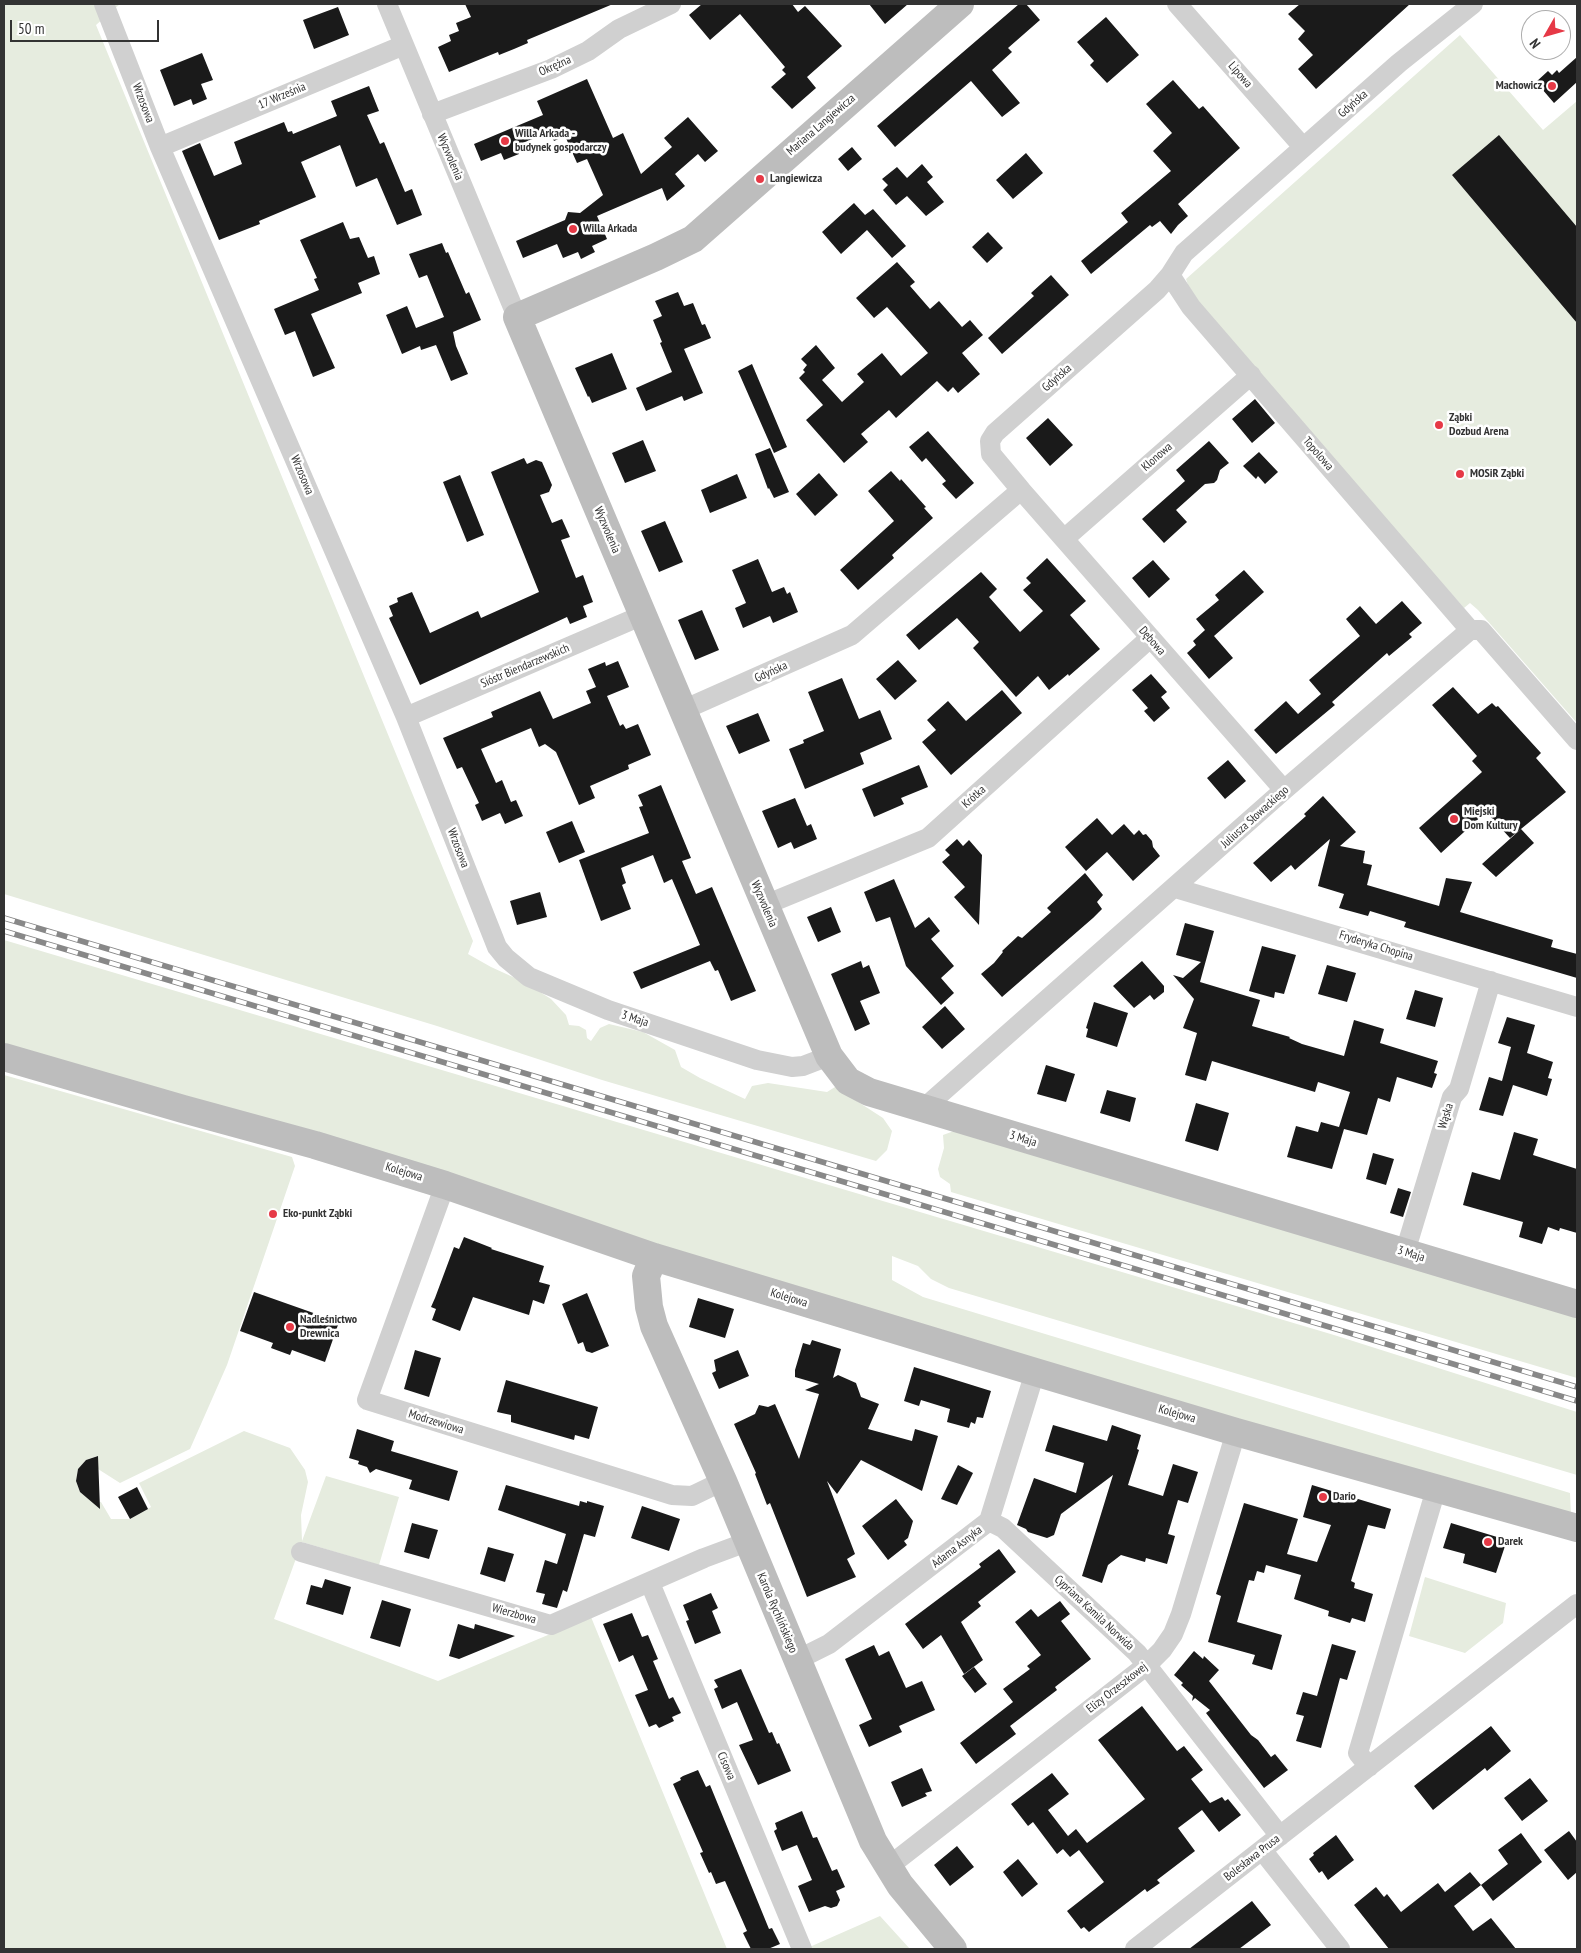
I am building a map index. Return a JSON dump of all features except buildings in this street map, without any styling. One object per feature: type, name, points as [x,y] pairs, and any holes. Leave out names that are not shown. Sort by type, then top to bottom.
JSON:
[{"type":"street","name":"Wrzosowa","points":[[104,4],[160,147],[406,717],[497,947]]},
{"type":"street","name":"Wyzwolenia","points":[[387,4],[829,1056]]},
{"type":"street","name":"Okrężna","points":[[432,114],[551,69],[588,51],[619,29],[671,4]]},
{"type":"street","name":"Mariana Langiewicza","points":[[517,317],[656,258],[693,239],[960,4]]},
{"type":"street","name":"Lipowa","points":[[1178,4],[1303,147]]},
{"type":"street","name":"Gdyńska","points":[[683,710],[852,635],[1021,490],[991,454],[990,441],[995,433],[1157,290],[1170,275],[1184,253],[1400,63],[1472,4]]},
{"type":"street","name":"17 Września","points":[[160,147],[404,45]]},
{"type":"street","name":"Topolowa","points":[[1170,275],[1191,307],[1470,630]]},
{"type":"street","name":"Klonowa","points":[[1064,540],[1251,375]]},
{"type":"street","name":"Dębowa","points":[[1021,490],[1284,790]]},
{"type":"street","name":"Sióstr Biendarzewskich","points":[[406,717],[643,615]]},
{"type":"street","points":[[1470,630],[1481,630],[1577,740]]},
{"type":"street","name":"Juliusza Słowackiego","points":[[923,1109],[1284,790],[1470,630]]},
{"type":"street","name":"Krótka","points":[[765,905],[928,838],[1150,638]]},
{"type":"street","name":"Fryderyka Chopina","points":[[1175,888],[1577,1006]]},
{"type":"street","name":"3 Maja","points":[[497,947],[506,958],[529,977],[608,1010],[757,1060],[792,1067],[803,1066],[829,1056],[848,1081],[858,1087],[923,1109],[1577,1304]]},
{"type":"street","name":"Wąska","points":[[1405,1252],[1452,1097],[1459,1089],[1491,980]]},
{"type":"street","name":"Kolejowa","points":[[4,1057],[315,1145],[445,1185],[654,1257],[1035,1372],[1236,1432],[1577,1528]]},
{"type":"street","name":"Modrzewiowa","points":[[445,1185],[367,1400],[672,1496],[692,1496],[722,1481]]},
{"type":"street","name":"Karola Rychlińskiego","points":[[654,1257],[646,1276],[649,1307],[654,1326],[722,1481],[873,1841],[900,1885],[953,1949]]},
{"type":"street","name":"Adama Asnyka","points":[[797,1660],[830,1644],[988,1521],[1035,1372]]},
{"type":"street","name":"Elizy Orzeszkowej","points":[[888,1867],[1146,1665],[1168,1642],[1180,1614],[1236,1432]]},
{"type":"street","points":[[1369,1767],[1358,1753],[1436,1489]]},
{"type":"street","name":"Cypriana Kamila Norwida","points":[[988,1521],[1003,1528],[1137,1653],[1280,1836]]},
{"type":"street","name":"Wierzbowa","points":[[301,1552],[551,1625],[704,1558],[747,1542]]},
{"type":"street","name":"Cisowa","points":[[650,1583],[802,1949]]},
{"type":"street","name":"Bolesława Prusa","points":[[1135,1949],[1577,1604]]},
{"type":"street","points":[[1262,1850],[1340,1949]]},
{"type":"shaded area","points":[[4,4],[120,4],[96,25],[473,941],[468,954],[526,983],[551,999],[566,1015],[569,1025],[579,1026],[586,1030],[587,1038],[591,1041],[600,1028],[609,1024],[643,1032],[675,1050],[681,1067],[745,1099],[752,1086],[768,1083],[827,1092],[835,1087],[883,1118],[892,1131],[887,1150],[876,1161],[602,1080],[437,1026],[4,894]]},
{"type":"shaded area","name":"Ząbki Dozbud Arena","points":[[1460,35],[1543,130],[1577,101],[1577,723],[1478,610],[1470,603],[1464,608],[1194,303],[1186,279]]},
{"type":"shaded area","points":[[4,940],[1334,1335],[1577,1412],[1577,1475],[949,1288],[931,1279],[918,1266],[892,1256],[892,1280],[923,1297],[1570,1493],[1571,1516],[967,1341],[4,1048]]},
{"type":"shaded area","points":[[4,1075],[292,1157],[295,1166],[227,1365],[190,1449],[120,1483],[98,1469],[97,1456],[86,1460],[78,1469],[76,1481],[80,1492],[90,1500],[101,1502],[111,1519],[130,1519],[151,1507],[139,1483],[244,1431],[290,1448],[305,1470],[308,1482],[301,1515],[302,1541],[326,1476],[399,1497],[379,1565],[302,1542],[274,1619],[438,1681],[591,1617],[727,1949],[4,1949]]},
{"type":"shaded area","points":[[954,1131],[1577,1315],[1577,1378],[951,1192],[950,1184],[940,1177],[938,1169],[944,1148],[943,1135]]},
{"type":"shaded area","points":[[1425,1577],[1506,1603],[1503,1623],[1465,1653],[1409,1636]]},
{"type":"shaded area","points":[[880,1916],[910,1949],[805,1949]]},
{"type":"railway","points":[[4,918],[1577,1387]]},
{"type":"railway","points":[[4,931],[1577,1401]]},
{"type":"place","name":"Machowicz","points":[[1552,86]]},
{"type":"place","name":"Willa Arkada - budynek gospodarczy","points":[[505,141]]},
{"type":"place","name":"Langiewicza","points":[[760,179]]},
{"type":"place","name":"Willa Arkada","points":[[573,229]]},
{"type":"place","name":"Ząbki Dozbud Arena","points":[[1439,425]]},
{"type":"place","name":"MOSiR Ząbki","points":[[1460,474]]},
{"type":"place","name":"Miejski Dom Kultury","points":[[1454,819]]},
{"type":"place","name":"Eko-punkt Ząbki","points":[[273,1214]]},
{"type":"place","name":"Nadleśnictwo Drewnica","points":[[290,1327]]},
{"type":"place","name":"Dario","points":[[1323,1497]]},
{"type":"place","name":"Darek","points":[[1488,1542]]}]
